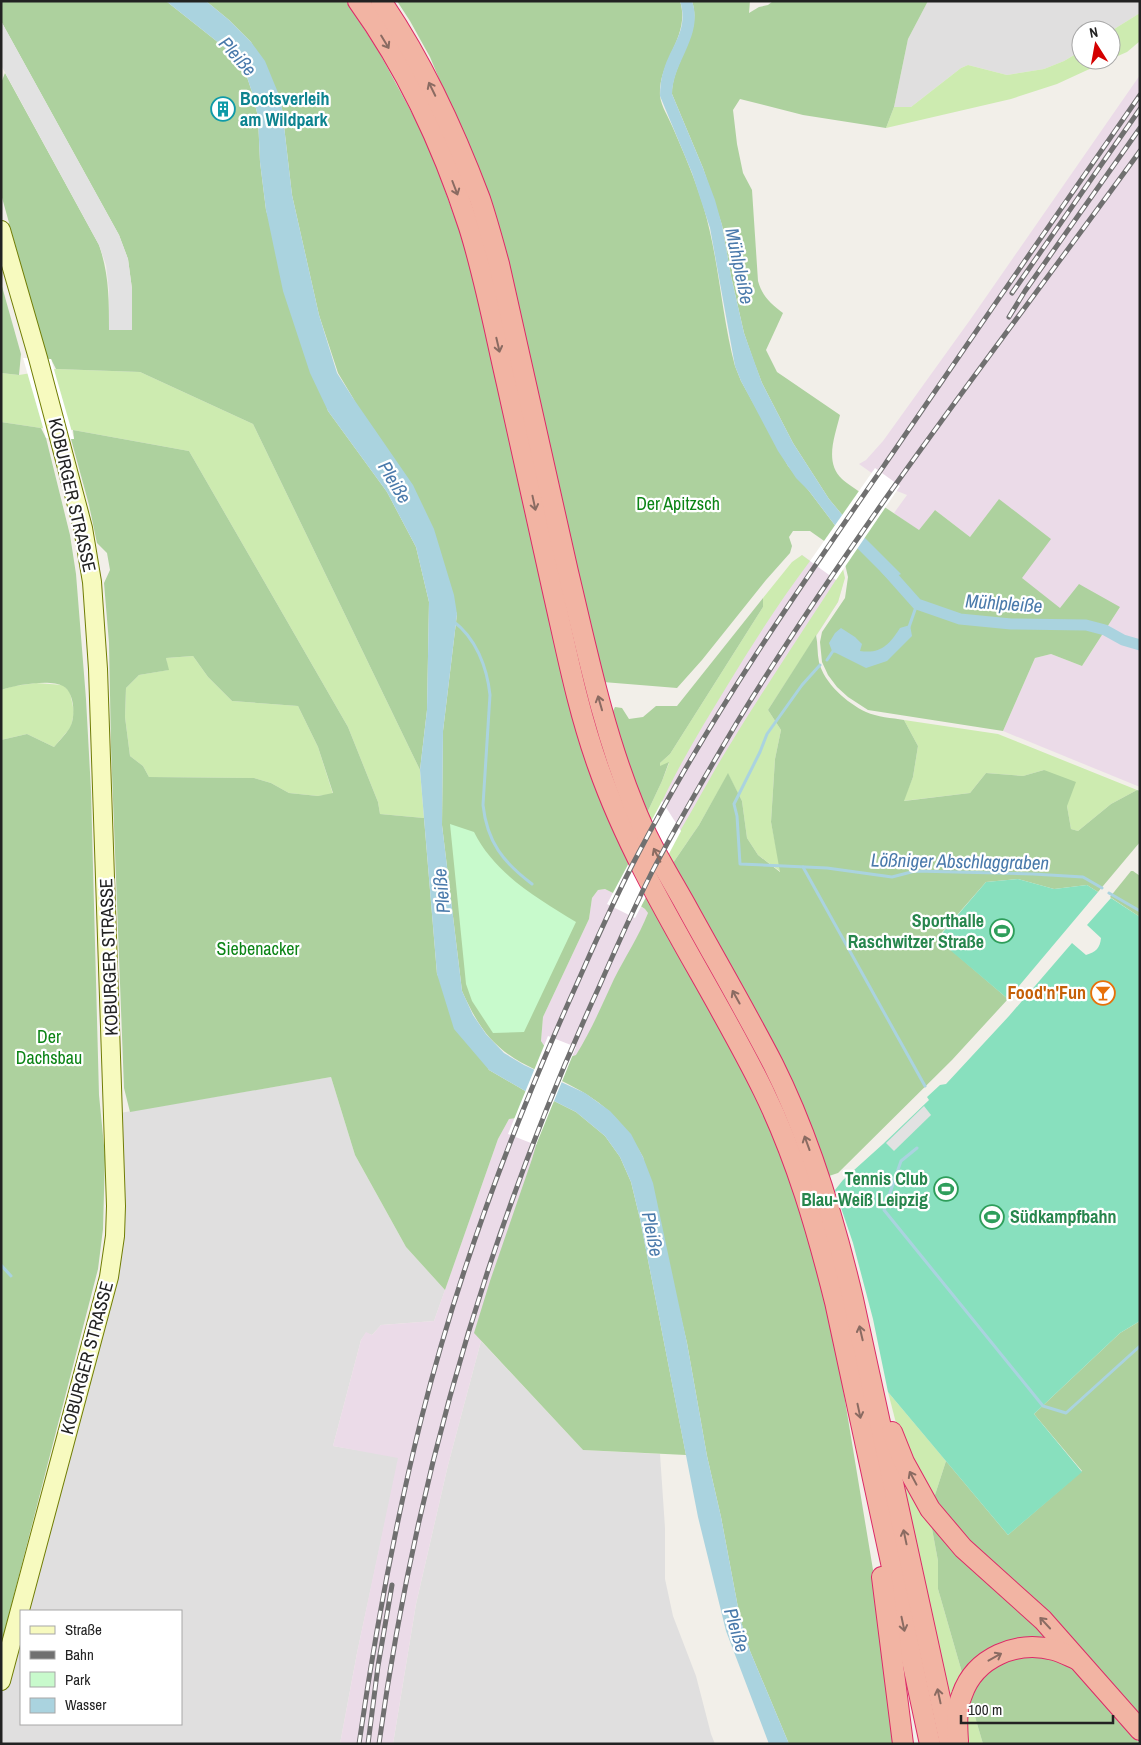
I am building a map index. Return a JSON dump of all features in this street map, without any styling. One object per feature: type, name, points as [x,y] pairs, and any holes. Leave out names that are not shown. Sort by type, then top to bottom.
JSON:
[{"type":"highway","points":[[358,1],[402,70],[426,118],[444,160],[469,229],[497,338],[574,684],[597,763],[631,846],[765,1094],[800,1180],[835,1302],[930,1744]]},
{"type":"highway","points":[[381,1],[405,38],[454,133],[480,200],[499,264],[595,685],[618,764],[643,828],[767,1053],[794,1110],[824,1189],[839,1241],[872,1381],[950,1744]]},
{"type":"highway","points":[[872,1381],[904,1462],[930,1510],[963,1548],[1043,1620],[1140,1730]]},
{"type":"highway","points":[[883,1525],[882,1584],[903,1744]]},
{"type":"highway","points":[[958,1744],[957,1724],[961,1695],[969,1680],[981,1665],[994,1656],[1010,1649],[1024,1648],[1054,1650],[1077,1660]]},
{"type":"main road","name":"KOBURGER STRASSE","points":[[1,230],[60,439],[86,546],[97,634],[116,1222],[113,1258],[109,1277],[1,1681]]},
{"type":"shaded area","points":[[928,1],[1140,1],[1140,13],[1121,25],[1121,20],[1071,20],[1071,57],[1064,61],[1044,69],[1007,75],[968,65],[961,68],[911,107],[894,107],[908,39]]},
{"type":"shaded area","points":[[1,21],[119,235],[128,259],[132,289],[132,330],[109,330],[109,291],[106,265],[99,245],[1,65]]},
{"type":"shaded area","points":[[1140,75],[1140,787],[1003,731],[1035,658],[1051,654],[1082,666],[1120,607],[1060,609],[1021,578],[1000,499],[970,537],[935,510],[919,531],[894,513],[907,495],[897,491],[859,464],[866,460],[883,441],[970,320]]},
{"type":"shaded area","points":[[802,555],[843,584],[838,602],[728,773],[689,841],[654,799],[788,570]]},
{"type":"shaded area","points":[[605,889],[645,909],[648,913],[642,929],[615,978],[588,1036],[576,1056],[570,1057],[545,1047],[541,1041],[543,1017],[589,919],[592,898],[598,890]]},
{"type":"shaded area","points":[[331,1077],[355,1155],[406,1247],[445,1290],[434,1321],[381,1325],[372,1335],[366,1333],[361,1340],[333,1446],[399,1457],[357,1653],[340,1744],[1,1744],[1,1681],[109,1277],[114,1114]]},
{"type":"shaded area","points":[[924,1106],[931,1115],[894,1151],[886,1143]]},
{"type":"shaded area","points":[[517,1118],[545,1133],[481,1341],[448,1465],[416,1604],[393,1744],[340,1744],[398,1458],[333,1446],[361,1340],[366,1332],[372,1335],[381,1325],[434,1321],[498,1139],[509,1119]]},
{"type":"shaded area","points":[[481,1341],[583,1450],[660,1454],[665,1528],[665,1579],[673,1616],[696,1676],[715,1744],[393,1744],[416,1604],[448,1465]]},
{"type":"green space","points":[[1,1],[166,1],[224,47],[247,77],[258,117],[260,162],[266,210],[328,411],[387,492],[416,547],[429,602],[427,710],[420,770],[253,424],[140,372],[56,369],[51,359],[47,359],[1,194],[1,83],[5,73],[99,245],[107,276],[109,330],[132,330],[132,289],[128,259],[119,235],[1,21]]},
{"type":"green space","points":[[206,1],[346,1],[379,52],[428,143],[463,241],[630,866],[615,894],[605,889],[598,890],[592,898],[589,919],[543,1017],[541,1041],[545,1047],[536,1070],[510,1055],[490,1038],[475,1018],[462,991],[442,825],[443,731],[457,614],[353,398],[338,373],[319,315],[292,195],[281,100],[251,42]]},
{"type":"green space","name":"Der Apitzsch","points":[[397,1],[680,1],[681,26],[664,71],[660,96],[663,108],[689,166],[703,205],[713,245],[726,326],[735,366],[741,381],[788,466],[837,528],[827,543],[810,531],[793,531],[789,537],[792,546],[790,553],[677,688],[603,682],[466,143],[430,57]]},
{"type":"green space","points":[[692,1],[750,1],[749,13],[773,1],[928,1],[908,39],[894,107],[886,128],[803,115],[740,99],[733,110],[743,173],[752,190],[758,281],[768,299],[783,313],[766,350],[777,372],[840,415],[832,448],[833,465],[846,483],[861,493],[844,517],[829,499],[793,443],[762,383],[744,333],[722,225],[703,168],[672,94],[673,82],[694,25]]},
{"type":"green space","points":[[1140,13],[1140,41],[1121,55],[1121,25]]},
{"type":"green space","points":[[1071,57],[1071,70],[1087,70],[1057,84],[1011,99],[886,128],[894,107],[911,107],[961,68],[968,65],[1007,75],[1044,69]]},
{"type":"green space","points":[[1,283],[21,354],[19,375],[1,373]]},
{"type":"green space","points":[[56,369],[140,372],[253,424],[420,770],[424,818],[380,814],[378,802],[348,727],[189,451],[73,430],[41,428],[1,422],[1,373],[19,375]]},
{"type":"green space","name":"Der Dachsbau","points":[[1,422],[41,428],[46,438],[70,535],[76,574],[91,791],[99,1095],[105,1156],[103,1229],[98,1269],[1,1645],[1,740],[27,734],[54,747],[71,725],[73,706],[67,689],[57,684],[32,684],[1,690]]},
{"type":"green space","name":"Siebenacker","points":[[73,430],[189,451],[348,727],[378,802],[380,814],[424,818],[437,974],[489,1070],[527,1092],[517,1118],[509,1119],[498,1139],[445,1290],[406,1247],[355,1155],[331,1077],[130,1112],[124,1088],[111,747],[109,643],[104,583],[110,570],[107,553],[97,543],[71,439],[74,439]],"holes":[[[193,656],[208,677],[232,701],[298,706],[318,747],[333,793],[318,796],[289,793],[271,783],[254,778],[149,777],[143,766],[130,756],[125,717],[126,688],[139,675],[169,670],[166,658]]]},
{"type":"green space","points":[[999,499],[1051,539],[1022,578],[1060,608],[1079,584],[1120,607],[1082,666],[1051,654],[1035,658],[1003,731],[868,710],[848,697],[828,675],[822,662],[820,642],[822,632],[845,598],[848,577],[845,564],[883,506],[919,530],[935,510],[970,537]]},
{"type":"green space","points":[[802,555],[810,561],[767,622],[707,719],[677,771],[652,824],[647,813],[669,763],[659,767],[660,763],[670,754],[763,607],[763,598],[792,562]]},
{"type":"green space","points":[[843,569],[845,578],[838,602],[768,710],[781,730],[775,759],[771,822],[781,872],[758,855],[747,838],[742,801],[728,774],[699,825],[673,863],[667,852],[737,732]]},
{"type":"green space","points":[[763,598],[763,607],[670,754],[660,763],[660,766],[669,762],[647,813],[635,786],[612,713],[615,707],[622,708],[629,719],[643,717],[656,706],[677,706]]},
{"type":"green space","points":[[816,635],[818,659],[831,685],[844,698],[866,712],[904,720],[918,746],[913,777],[904,801],[970,793],[986,773],[1023,776],[1044,770],[1076,782],[1067,806],[1071,829],[1078,831],[1111,804],[1137,790],[1140,791],[1140,842],[1098,892],[1087,885],[1054,889],[1018,879],[986,882],[937,938],[1008,999],[952,1060],[838,1173],[829,1176],[809,1126],[673,863],[699,825],[728,773],[742,801],[747,838],[758,855],[780,872],[771,822],[775,759],[781,730],[768,710]]},
{"type":"green space","points":[[193,656],[208,677],[232,701],[298,706],[318,747],[333,794],[318,796],[289,793],[271,783],[254,778],[149,777],[143,766],[130,756],[125,717],[126,688],[139,675],[168,670],[166,658]]},
{"type":"green space","points":[[36,683],[63,685],[70,692],[74,712],[71,727],[54,747],[27,734],[1,740],[1,690]]},
{"type":"green space","points":[[904,720],[998,734],[1137,790],[1111,804],[1078,831],[1071,829],[1067,806],[1044,770],[1023,776],[986,773],[970,793],[903,801],[913,777],[918,746]]},
{"type":"green space","points":[[450,824],[474,832],[483,847],[505,873],[532,894],[576,922],[524,1032],[493,1033],[472,1001],[466,984]]},
{"type":"green space","points":[[1131,871],[1140,876],[1140,917],[1110,897]]},
{"type":"green space","points":[[1018,879],[1054,889],[1087,885],[1098,892],[1008,999],[937,939],[986,882]]},
{"type":"green space","points":[[646,892],[751,1079],[796,1186],[831,1316],[877,1594],[897,1744],[789,1744],[750,1651],[740,1618],[721,1517],[707,1456],[687,1343],[643,1157],[627,1131],[609,1111],[587,1095],[560,1080],[570,1057],[576,1055],[587,1037],[614,979],[644,922],[648,913],[639,905]]},
{"type":"green space","name":"Südkampfbahn","points":[[1111,898],[1140,917],[1140,1321],[1120,1333],[1034,1414],[1082,1472],[1008,1535],[888,1392],[873,1319],[853,1243],[835,1190],[843,1180],[929,1100],[927,1097],[940,1085],[946,1084],[1009,1016],[1072,943],[1086,955],[1097,949],[1101,938],[1087,925]]},
{"type":"green space","points":[[552,1100],[576,1112],[605,1136],[620,1157],[631,1182],[640,1219],[686,1455],[583,1450],[474,1333],[541,1128]]},
{"type":"green space","points":[[1140,1321],[1140,1717],[964,1538],[933,1501],[946,1461],[1008,1535],[1082,1471],[1034,1414],[1120,1333]]},
{"type":"green space","points":[[888,1392],[946,1461],[933,1501],[908,1456],[896,1423]]},
{"type":"green space","points":[[898,1471],[930,1518],[938,1561],[938,1589],[963,1676],[951,1705]]},
{"type":"green space","points":[[930,1518],[1054,1642],[963,1676],[938,1589],[938,1561]]},
{"type":"green space","points":[[1034,1655],[1071,1662],[1140,1744],[983,1744],[968,1693],[1000,1662]]},
{"type":"green space","points":[[968,1693],[983,1744],[965,1744]]},
{"type":"water","name":"Pleiße","points":[[166,1],[206,1],[229,20],[251,42],[265,61],[281,100],[292,195],[319,315],[337,373],[413,485],[434,529],[454,595],[457,614],[443,731],[442,825],[462,991],[473,1015],[486,1034],[504,1053],[524,1065],[585,1093],[610,1111],[631,1134],[643,1157],[653,1183],[687,1343],[707,1456],[721,1517],[740,1618],[750,1651],[789,1744],[769,1744],[726,1631],[698,1517],[640,1219],[631,1182],[620,1157],[605,1136],[576,1112],[552,1100],[527,1092],[489,1070],[454,1029],[437,974],[420,770],[427,710],[429,602],[416,547],[387,492],[328,411],[310,373],[283,291],[266,210],[260,162],[258,117],[247,77],[224,47]]},
{"type":"water","points":[[680,1],[692,1],[695,13],[694,25],[677,70],[672,94],[715,200],[722,225],[744,333],[762,383],[793,443],[829,499],[844,517],[901,574],[895,577],[892,583],[837,528],[809,491],[796,478],[778,451],[735,366],[710,228],[692,173],[660,96],[664,69],[681,28],[682,11]]},
{"type":"water","points":[[910,625],[912,636],[887,661],[866,668],[832,651],[829,643],[835,633],[841,628],[862,644],[860,651],[879,650],[888,644],[900,628]]},
{"type":"pier","points":[[23,358],[51,359],[74,439],[46,438]]},
{"type":"pier","points":[[875,468],[900,486],[836,580],[810,561]]},
{"type":"pier","points":[[662,801],[681,831],[635,918],[607,904]]},
{"type":"pier","points":[[548,1036],[576,1047],[536,1145],[508,1134]]},
{"type":"waterway","name":"Mühlpleiße","points":[[885,568],[917,604],[960,619],[1011,624],[1086,625],[1105,630],[1123,640],[1140,645]]},
{"type":"waterway","name":"Lößniger Abschlaggraben","points":[[909,627],[917,604]]},
{"type":"waterway","points":[[453,621],[468,636],[479,654],[486,674],[490,695],[483,805],[488,830],[505,859],[532,884]]},
{"type":"waterway","name":"Lößniger Abschlaggraben","points":[[827,660],[835,651]]},
{"type":"waterway","name":"Lößniger Abschlaggraben","points":[[820,665],[802,685],[767,734],[734,804],[737,816],[740,864],[827,868],[892,877],[915,871],[1083,877],[1102,888]]},
{"type":"waterway","points":[[803,867],[925,1086]]},
{"type":"waterway","name":"Lößniger Abschlaggraben","points":[[1109,893],[1140,911]]},
{"type":"waterway","points":[[917,1148],[901,1161],[884,1210],[1043,1406],[1066,1413],[1140,1346]]},
{"type":"waterway","points":[[1,1265],[11,1276]]},
{"type":"railway","points":[[359,1744],[394,1538],[422,1416],[453,1307],[470,1252],[509,1145],[552,1040],[613,903],[666,802],[696,750],[759,650],[1140,95]]},
{"type":"railway","points":[[1012,293],[1140,109]]},
{"type":"railway","points":[[1009,317],[1025,291],[1140,128]]},
{"type":"railway","points":[[379,1744],[394,1646],[413,1549],[435,1453],[461,1357],[523,1170],[559,1078],[638,901],[672,835],[736,724],[831,577],[932,433],[1140,151]]},
{"type":"railway","points":[[368,1744],[378,1666],[392,1585]]},
{"type":"place","name":"Bootsverleih am Wildpark","points":[[223,109]]},
{"type":"place","name":"Sporthalle Raschwitzer Straße","points":[[1002,931]]},
{"type":"place","name":"Food'n'Fun","points":[[1103,993]]},
{"type":"place","name":"Tennis Club Blau-Weiß Leipzig","points":[[946,1189]]},
{"type":"place","name":"Südkampfbahn","points":[[992,1217]]}]
